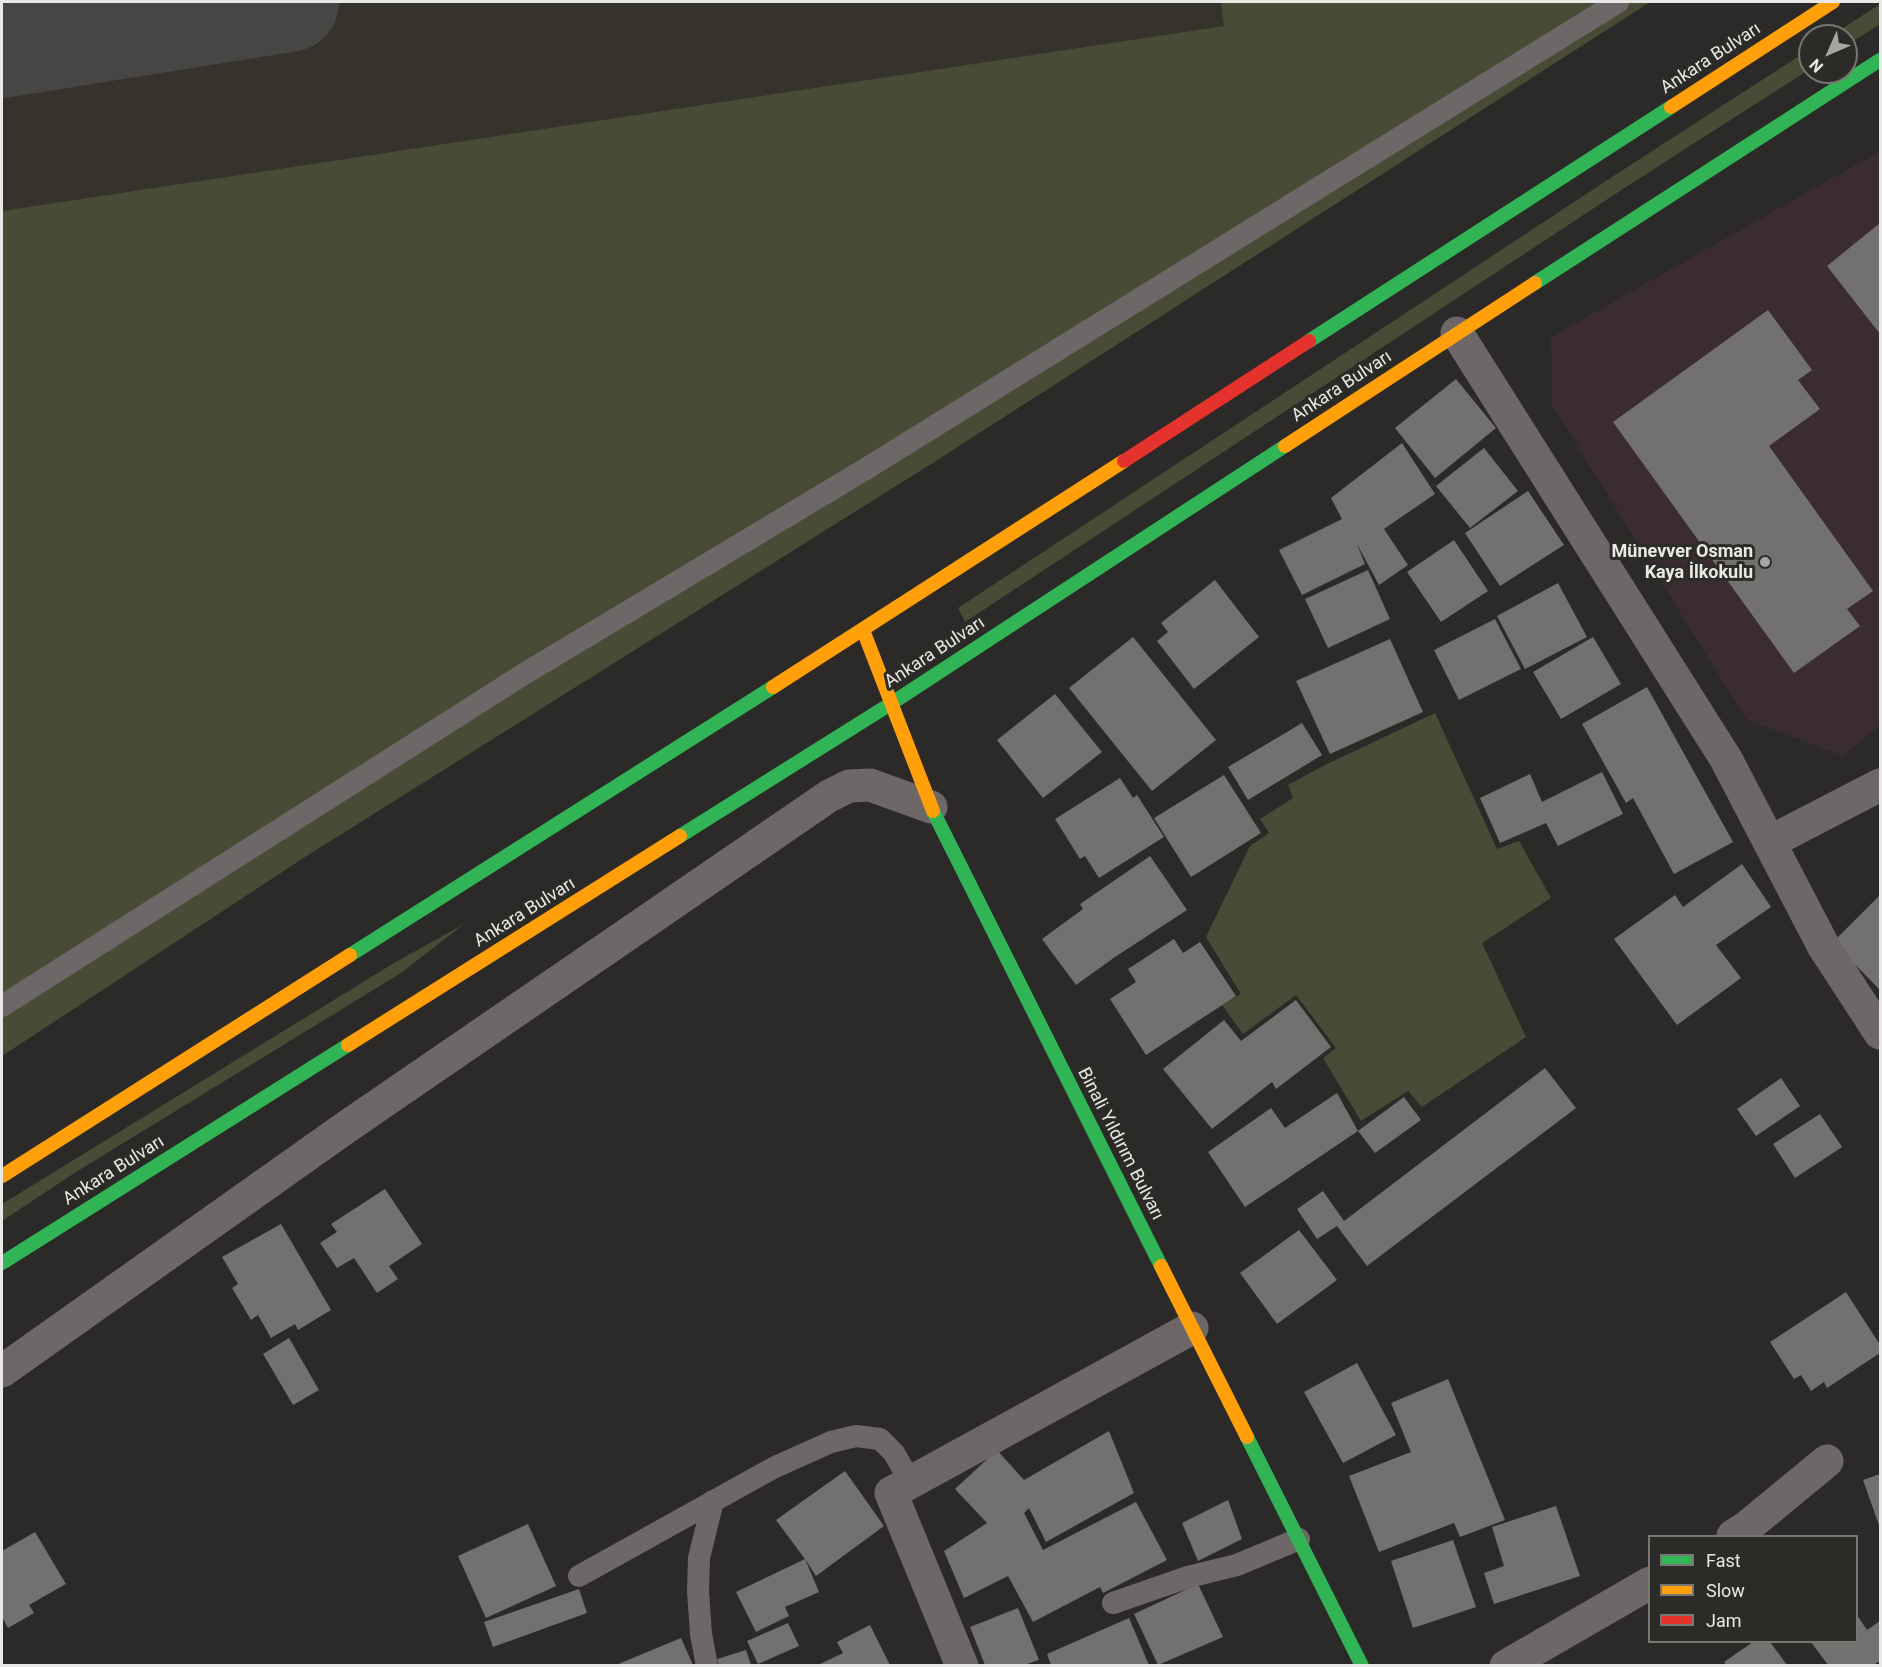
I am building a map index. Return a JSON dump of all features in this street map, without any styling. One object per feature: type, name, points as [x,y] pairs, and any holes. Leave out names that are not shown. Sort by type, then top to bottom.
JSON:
[{"type":"main road","name":"Ankara Bulvarı","points":[[2,1176],[863,630],[1833,2]]},
{"type":"main road","name":"Ankara Bulvarı","points":[[2,1263],[892,703],[1457,333],[1881,60]]},
{"type":"main road","name":"Binali Yıldırım Bulvarı","points":[[863,630],[931,807],[1362,1665]]},
{"type":"street","points":[[1457,333],[1726,759],[1824,947],[1881,1033]]},
{"type":"street","points":[[2,1371],[345,1128],[829,796],[849,786],[870,785],[931,807]]},
{"type":"street","points":[[1770,842],[1881,785]]},
{"type":"street","points":[[962,1665],[891,1493],[1192,1328]]},
{"type":"street","points":[[1735,1535],[1827,1461]]},
{"type":"street","points":[[1506,1665],[1648,1584]]},
{"type":"lane","points":[[2,1006],[524,674],[864,470],[1618,2]]},
{"type":"lane","points":[[579,1576],[775,1467],[831,1442],[856,1436],[880,1439],[894,1453],[911,1483]]},
{"type":"lane","points":[[707,1665],[700,1634],[699,1558],[713,1502]]},
{"type":"lane","points":[[1113,1603],[1188,1577],[1237,1564],[1299,1539]]},
{"type":"shaded area","points":[[2,2],[1650,2],[931,464],[305,857],[2,1056]]},
{"type":"shaded area","name":"Münevver Osman Kaya İlkokulu","points":[[1880,151],[1880,726],[1843,756],[1746,719],[1552,405],[1551,337]]},
{"type":"green space","points":[[1221,2],[1650,2],[931,464],[305,857],[2,1056],[2,211],[1224,26]]},
{"type":"green space","points":[[1880,4],[1880,24],[1858,38],[1858,24],[1849,24]]},
{"type":"green space","points":[[1798,57],[1798,77],[1626,187],[965,622],[958,608]]},
{"type":"green space","points":[[1435,713],[1497,849],[1519,841],[1551,898],[1482,943],[1526,1037],[1422,1107],[1408,1091],[1361,1121],[1323,1058],[1336,1048],[1296,995],[1243,1034],[1222,1005],[1241,994],[1206,937],[1250,846],[1269,833],[1260,819],[1293,798],[1288,785]]},
{"type":"green space","points":[[464,924],[401,973],[76,1172],[2,1221],[2,1204],[394,963]]},
{"type":"building","points":[[1880,223],[1880,334],[1827,266]]},
{"type":"building","points":[[1768,310],[1812,370],[1798,380],[1820,409],[1769,446],[1873,591],[1847,609],[1860,626],[1794,673],[1613,422]]},
{"type":"building","points":[[1456,379],[1496,428],[1435,478],[1395,428]]},
{"type":"building","points":[[1402,443],[1435,494],[1384,529],[1408,565],[1379,585],[1357,544],[1365,564],[1302,595],[1279,550],[1342,519],[1331,498]]},
{"type":"building","points":[[1484,448],[1518,491],[1470,528],[1436,486]]},
{"type":"building","points":[[1528,491],[1564,545],[1500,586],[1465,533]]},
{"type":"building","points":[[1454,540],[1488,591],[1441,622],[1407,572]]},
{"type":"building","points":[[1368,570],[1390,619],[1328,648],[1305,599]]},
{"type":"building","points":[[1215,580],[1259,637],[1194,689],[1157,641],[1168,632],[1161,623]]},
{"type":"building","points":[[1558,583],[1587,637],[1525,669],[1497,616]]},
{"type":"building","points":[[1495,619],[1521,669],[1459,700],[1434,650]]},
{"type":"building","points":[[1133,637],[1216,740],[1152,791],[1069,688]]},
{"type":"building","points":[[1593,637],[1621,684],[1561,719],[1533,672]]},
{"type":"building","points":[[1390,639],[1423,712],[1330,754],[1296,681]]},
{"type":"building","points":[[1647,687],[1733,842],[1674,874],[1633,798],[1626,803],[1582,724]]},
{"type":"building","points":[[1055,694],[1102,752],[1043,798],[997,740]]},
{"type":"building","points":[[1302,723],[1322,755],[1248,800],[1228,767]]},
{"type":"building","points":[[1602,772],[1623,814],[1558,846],[1546,823],[1500,843],[1480,798],[1530,774],[1542,802]]},
{"type":"building","points":[[1224,775],[1261,833],[1191,877],[1154,818]]},
{"type":"building","points":[[1120,778],[1133,798],[1137,795],[1164,837],[1099,878],[1085,856],[1080,859],[1055,819]]},
{"type":"building","points":[[1150,856],[1187,910],[1076,985],[1042,939],[1083,909],[1080,904]]},
{"type":"building","points":[[1742,864],[1771,907],[1716,945],[1741,978],[1677,1025],[1614,939],[1675,895],[1683,907]]},
{"type":"building","points":[[1880,895],[1880,990],[1833,942]]},
{"type":"building","points":[[1174,939],[1183,953],[1200,942],[1236,996],[1146,1055],[1110,999],[1136,982],[1128,969]]},
{"type":"building","points":[[1296,1000],[1331,1047],[1276,1089],[1272,1082],[1212,1129],[1163,1069],[1224,1020],[1241,1041]]},
{"type":"building","points":[[1545,1068],[1576,1108],[1367,1266],[1337,1226],[1317,1239],[1297,1209],[1323,1191],[1344,1221]]},
{"type":"building","points":[[1781,1078],[1800,1106],[1756,1136],[1737,1109]]},
{"type":"building","points":[[1337,1093],[1358,1131],[1245,1207],[1208,1152],[1271,1108],[1285,1128]]},
{"type":"building","points":[[1404,1097],[1421,1120],[1375,1153],[1358,1131]]},
{"type":"building","points":[[1820,1114],[1842,1147],[1795,1178],[1773,1144]]},
{"type":"building","points":[[385,1189],[422,1244],[389,1266],[398,1279],[377,1293],[354,1258],[337,1268],[320,1243],[337,1232],[331,1224]]},
{"type":"building","points":[[281,1224],[331,1310],[298,1330],[295,1324],[271,1338],[258,1315],[251,1320],[232,1288],[238,1284],[222,1257]]},
{"type":"building","points":[[1299,1230],[1337,1280],[1277,1324],[1240,1273]]},
{"type":"building","points":[[1846,1292],[1880,1345],[1880,1353],[1827,1388],[1824,1382],[1811,1391],[1801,1375],[1794,1379],[1770,1342]]},
{"type":"building","points":[[289,1338],[319,1390],[293,1405],[263,1354]]},
{"type":"building","points":[[1357,1363],[1396,1435],[1343,1463],[1304,1392]]},
{"type":"building","points":[[1448,1379],[1505,1520],[1460,1537],[1454,1523],[1379,1552],[1349,1476],[1411,1452],[1391,1403]]},
{"type":"building","points":[[1109,1431],[1134,1493],[1046,1542],[1029,1508],[1024,1513],[1043,1550],[1136,1502],[1167,1560],[1103,1593],[1100,1587],[1033,1622],[1008,1576],[964,1598],[944,1551],[987,1523],[955,1489],[997,1450],[1024,1480]]},
{"type":"building","points":[[845,1471],[884,1526],[816,1576],[776,1520]]},
{"type":"building","points":[[1880,1474],[1880,1528],[1863,1480]]},
{"type":"building","points":[[1228,1500],[1242,1539],[1198,1561],[1182,1523]]},
{"type":"building","points":[[1556,1506],[1580,1576],[1494,1604],[1484,1573],[1504,1566],[1492,1527]]},
{"type":"building","points":[[528,1524],[556,1586],[486,1618],[458,1556]]},
{"type":"building","points":[[35,1532],[66,1584],[29,1605],[34,1613],[8,1628],[2,1617],[2,1551]]},
{"type":"building","points":[[1453,1540],[1476,1607],[1413,1628],[1391,1561]]},
{"type":"building","points":[[805,1559],[819,1592],[785,1607],[789,1616],[756,1632],[736,1592]]},
{"type":"building","points":[[1198,1584],[1223,1637],[1158,1665],[1134,1614]]},
{"type":"building","points":[[579,1589],[587,1613],[493,1647],[484,1622]]},
{"type":"building","points":[[1018,1608],[1039,1660],[1024,1665],[985,1665],[970,1627]]},
{"type":"building","points":[[1858,1616],[1867,1630],[1880,1621],[1880,1661],[1873,1665],[1828,1665],[1812,1643],[1858,1643]]},
{"type":"building","points":[[1129,1618],[1149,1665],[1051,1665],[1047,1654]]},
{"type":"building","points":[[788,1623],[799,1646],[758,1664],[747,1641]]},
{"type":"building","points":[[870,1625],[890,1665],[818,1665],[843,1653],[837,1642]]},
{"type":"building","points":[[681,1638],[693,1665],[616,1665]]},
{"type":"building","points":[[1752,1643],[1771,1643],[1787,1665],[1726,1665],[1724,1662]]},
{"type":"building","points":[[746,1650],[751,1665],[719,1665],[717,1659]]},
{"type":"taxiway","points":[[2,48],[289,2]]},
{"type":"traffic: fast","points":[[1535,283],[1880,60]]},
{"type":"traffic: fast","points":[[1309,341],[1671,107]]},
{"type":"traffic: fast","points":[[680,836],[892,703],[1285,446]]},
{"type":"traffic: fast","points":[[350,955],[773,687]]},
{"type":"traffic: fast","points":[[933,811],[1161,1266]]},
{"type":"traffic: fast","points":[[2,1263],[348,1045]]},
{"type":"traffic: fast","points":[[1247,1437],[1362,1666]]},
{"type":"traffic: slow","points":[[1671,107],[1833,2]]},
{"type":"traffic: slow","points":[[1285,446],[1535,283]]},
{"type":"traffic: slow","points":[[773,687],[1124,461]]},
{"type":"traffic: slow","points":[[863,630],[933,811]]},
{"type":"traffic: slow","points":[[348,1045],[680,836]]},
{"type":"traffic: slow","points":[[2,1176],[350,955]]},
{"type":"traffic: slow","points":[[1161,1266],[1247,1437]]},
{"type":"traffic: jam","points":[[1124,461],[1309,341]]},
{"type":"place","name":"Münevver Osman Kaya İlkokulu","points":[[1765,562]]}]
